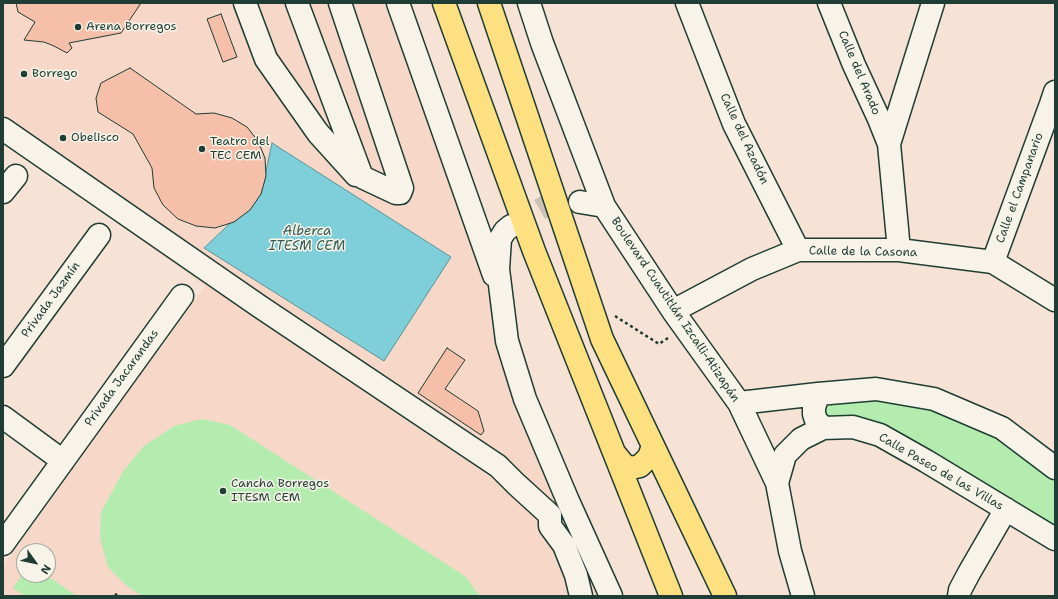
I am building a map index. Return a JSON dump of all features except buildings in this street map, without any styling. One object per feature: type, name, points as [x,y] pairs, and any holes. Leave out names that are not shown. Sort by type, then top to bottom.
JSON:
[{"type":"main road","points":[[444,3],[534,251],[671,596]]},
{"type":"main road","points":[[489,3],[602,339],[725,596]]},
{"type":"main road","points":[[614,454],[624,465],[631,468],[640,466],[649,457],[653,446]]},
{"type":"street","points":[[245,3],[266,59],[318,133],[356,175],[396,193],[400,193],[402,188],[340,3]]},
{"type":"street","points":[[297,3],[362,177]]},
{"type":"street","points":[[398,3],[503,301]]},
{"type":"street","name":"Boulevard Cuautitlán Izcalli-Atizapán","points":[[529,3],[542,43],[604,206],[677,317],[739,403],[776,483],[790,551],[802,596]]},
{"type":"street","name":"Calle del Azadón","points":[[687,3],[734,124],[798,250]]},
{"type":"street","name":"Calle del Arado","points":[[829,3],[854,65],[879,119],[888,144],[900,250]]},
{"type":"street","name":"Calle del Arado","points":[[888,144],[933,3]]},
{"type":"street","name":"Calle el Campanario","points":[[993,262],[1055,92]]},
{"type":"street","points":[[3,129],[259,306],[498,466],[550,515],[550,526],[564,545],[576,574],[581,596]]},
{"type":"street","points":[[580,202],[604,206]]},
{"type":"street","points":[[511,226],[504,231],[500,239],[498,269],[508,341],[525,399],[568,501],[611,596]]},
{"type":"street","name":"Privada Jazmín","points":[[3,366],[99,235]]},
{"type":"street","name":"Calle de la Casona","points":[[677,317],[752,269],[798,250],[900,250],[993,262],[1055,300]]},
{"type":"street","name":"Privada Jacarandas","points":[[3,544],[182,296]]},
{"type":"street","points":[[739,403],[876,389],[934,399],[1002,428],[1055,468]]},
{"type":"street","points":[[818,394],[814,414],[816,420],[823,428]]},
{"type":"street","points":[[3,417],[63,461]]},
{"type":"street","name":"Calle Paseo de las Villas","points":[[776,483],[785,455],[801,439],[823,428],[853,427],[880,435],[1055,539]]},
{"type":"street","points":[[959,596],[960,590],[969,573],[1006,509]]},
{"type":"path","points":[[615,316],[659,344],[682,328],[677,317]]},
{"type":"path","points":[[115,596],[118,592]]},
{"type":"shaded area","points":[[3,3],[384,3],[486,279],[524,403],[608,596],[3,596],[3,566],[16,548],[16,583],[56,583],[56,543],[20,543],[205,286],[3,144]]},
{"type":"green space","points":[[877,394],[932,403],[1008,438],[1055,474],[1055,533],[890,433],[825,423],[823,401]]},
{"type":"green space","name":"Cancha Borregos ITESM CEM","points":[[202,419],[230,425],[465,576],[480,596],[142,596],[127,586],[108,567],[100,538],[101,512],[124,470],[144,446],[174,426]]},
{"type":"green space","points":[[56,582],[77,596],[25,596],[13,588],[16,583],[56,583]]},
{"type":"water","name":"Alberca ITESM CEM","points":[[272,143],[451,257],[384,361],[204,248],[261,194]]},
{"type":"tunnel","points":[[511,226],[544,207],[561,203],[580,202]]},
{"type":"place","name":"Arena Borregos","points":[[78,27]]},
{"type":"place","name":"Borrego","points":[[24,74]]},
{"type":"place","name":"Obelisco","points":[[63,138]]},
{"type":"place","name":"Teatro del TEC CEM","points":[[202,149]]},
{"type":"place","name":"Cancha Borregos ITESM CEM","points":[[223,491]]}]
